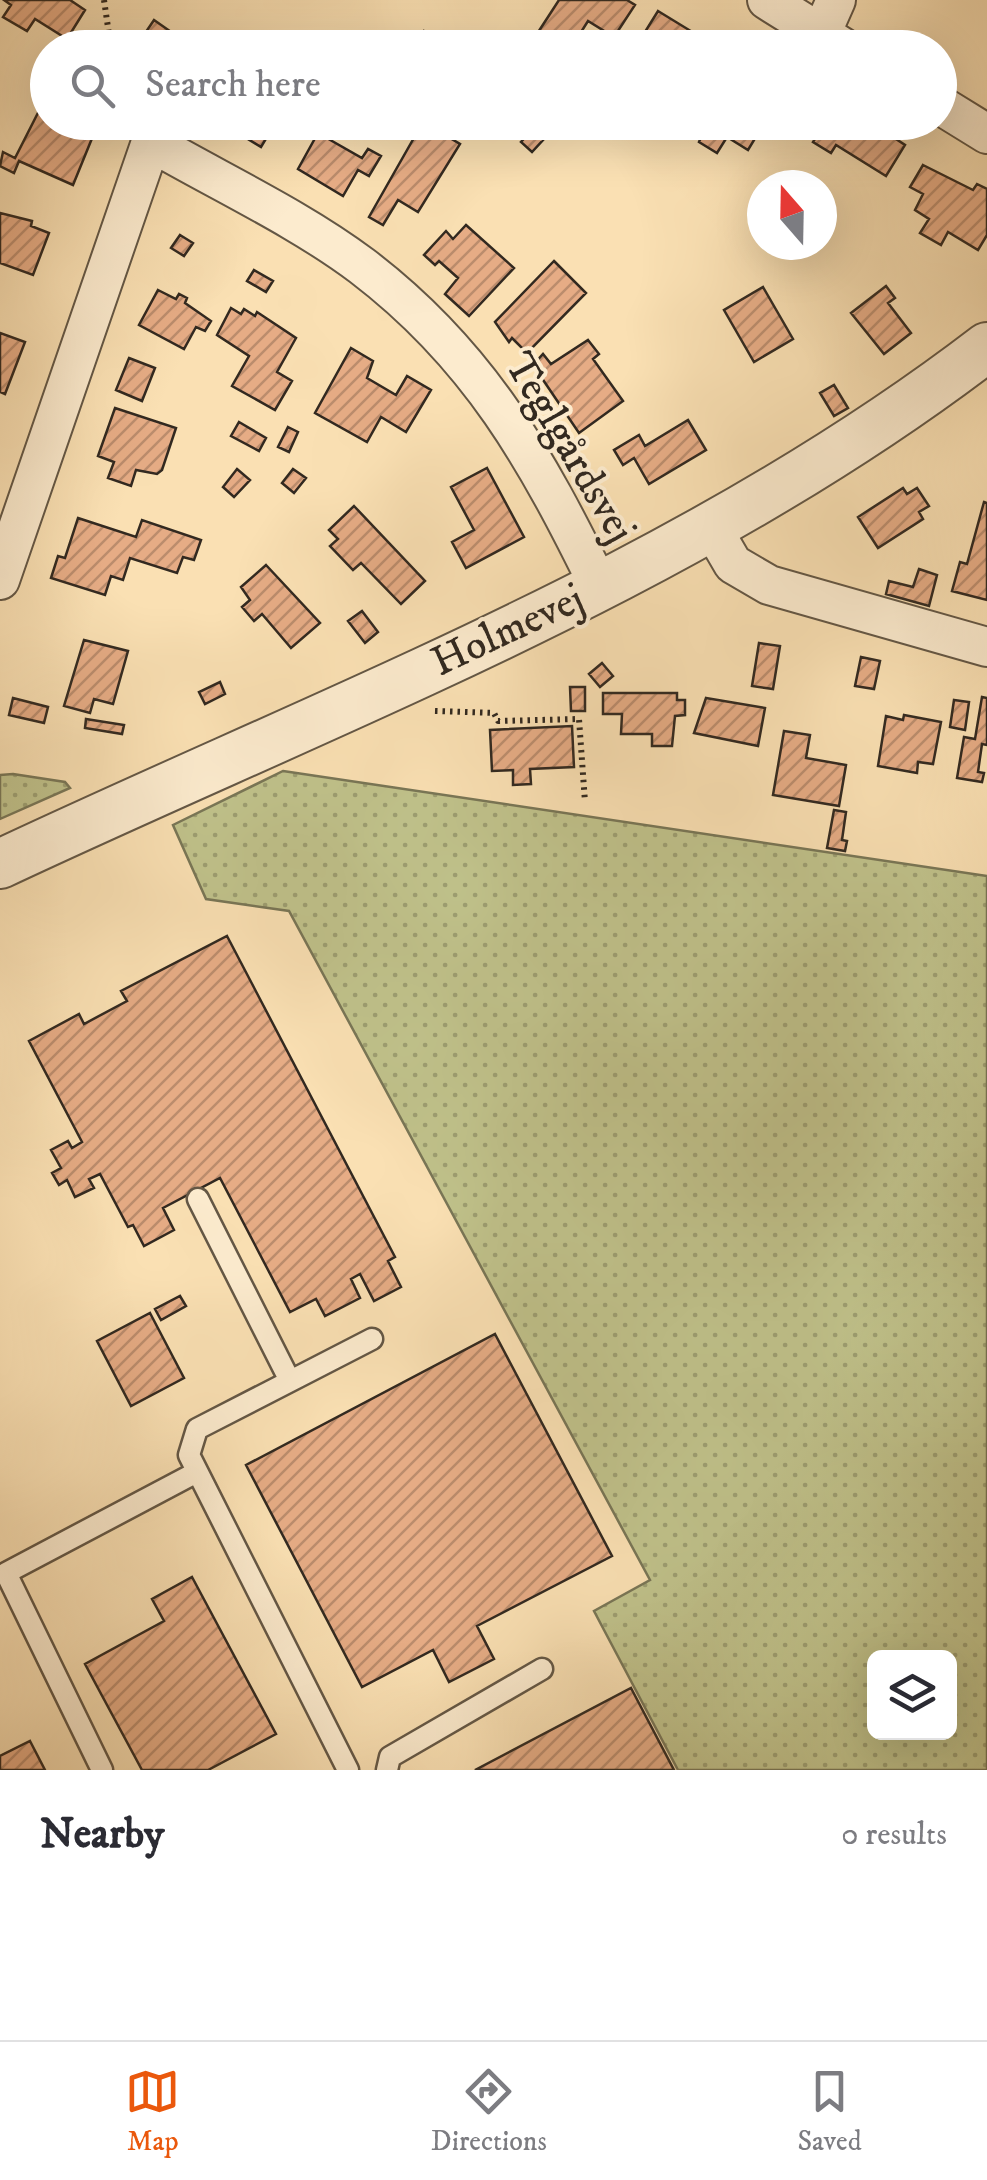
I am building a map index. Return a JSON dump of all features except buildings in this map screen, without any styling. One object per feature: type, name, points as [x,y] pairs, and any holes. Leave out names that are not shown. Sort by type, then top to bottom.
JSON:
[{"type":"street","points":[[767,0],[833,27]]},
{"type":"street","points":[[957,115],[987,134]]},
{"type":"street","name":"Teglgårdsvej","points":[[0,580],[151,142],[360,265],[452,346],[501,406],[547,482],[600,588]]},
{"type":"street","name":"Holmevej","points":[[0,864],[600,588],[712,528],[856,440],[987,347]]},
{"type":"street","points":[[712,528],[733,564],[769,585],[987,648]]},
{"type":"lane","points":[[198,1199],[290,1381]]},
{"type":"lane","points":[[348,1770],[189,1455],[197,1430],[372,1339]]},
{"type":"lane","points":[[102,1770],[6,1573],[198,1472]]},
{"type":"lane","points":[[387,1770],[390,1757],[542,1670]]},
{"type":"path","points":[[104,0],[108,30]]},
{"type":"path","points":[[417,711],[494,713],[498,721],[579,720],[585,802]]},
{"type":"green space","points":[[283,771],[987,876],[987,1770],[678,1770],[594,1611],[650,1580],[289,911],[206,899],[173,825]]},
{"type":"green space","points":[[0,775],[65,782],[70,788],[0,819]]}]
